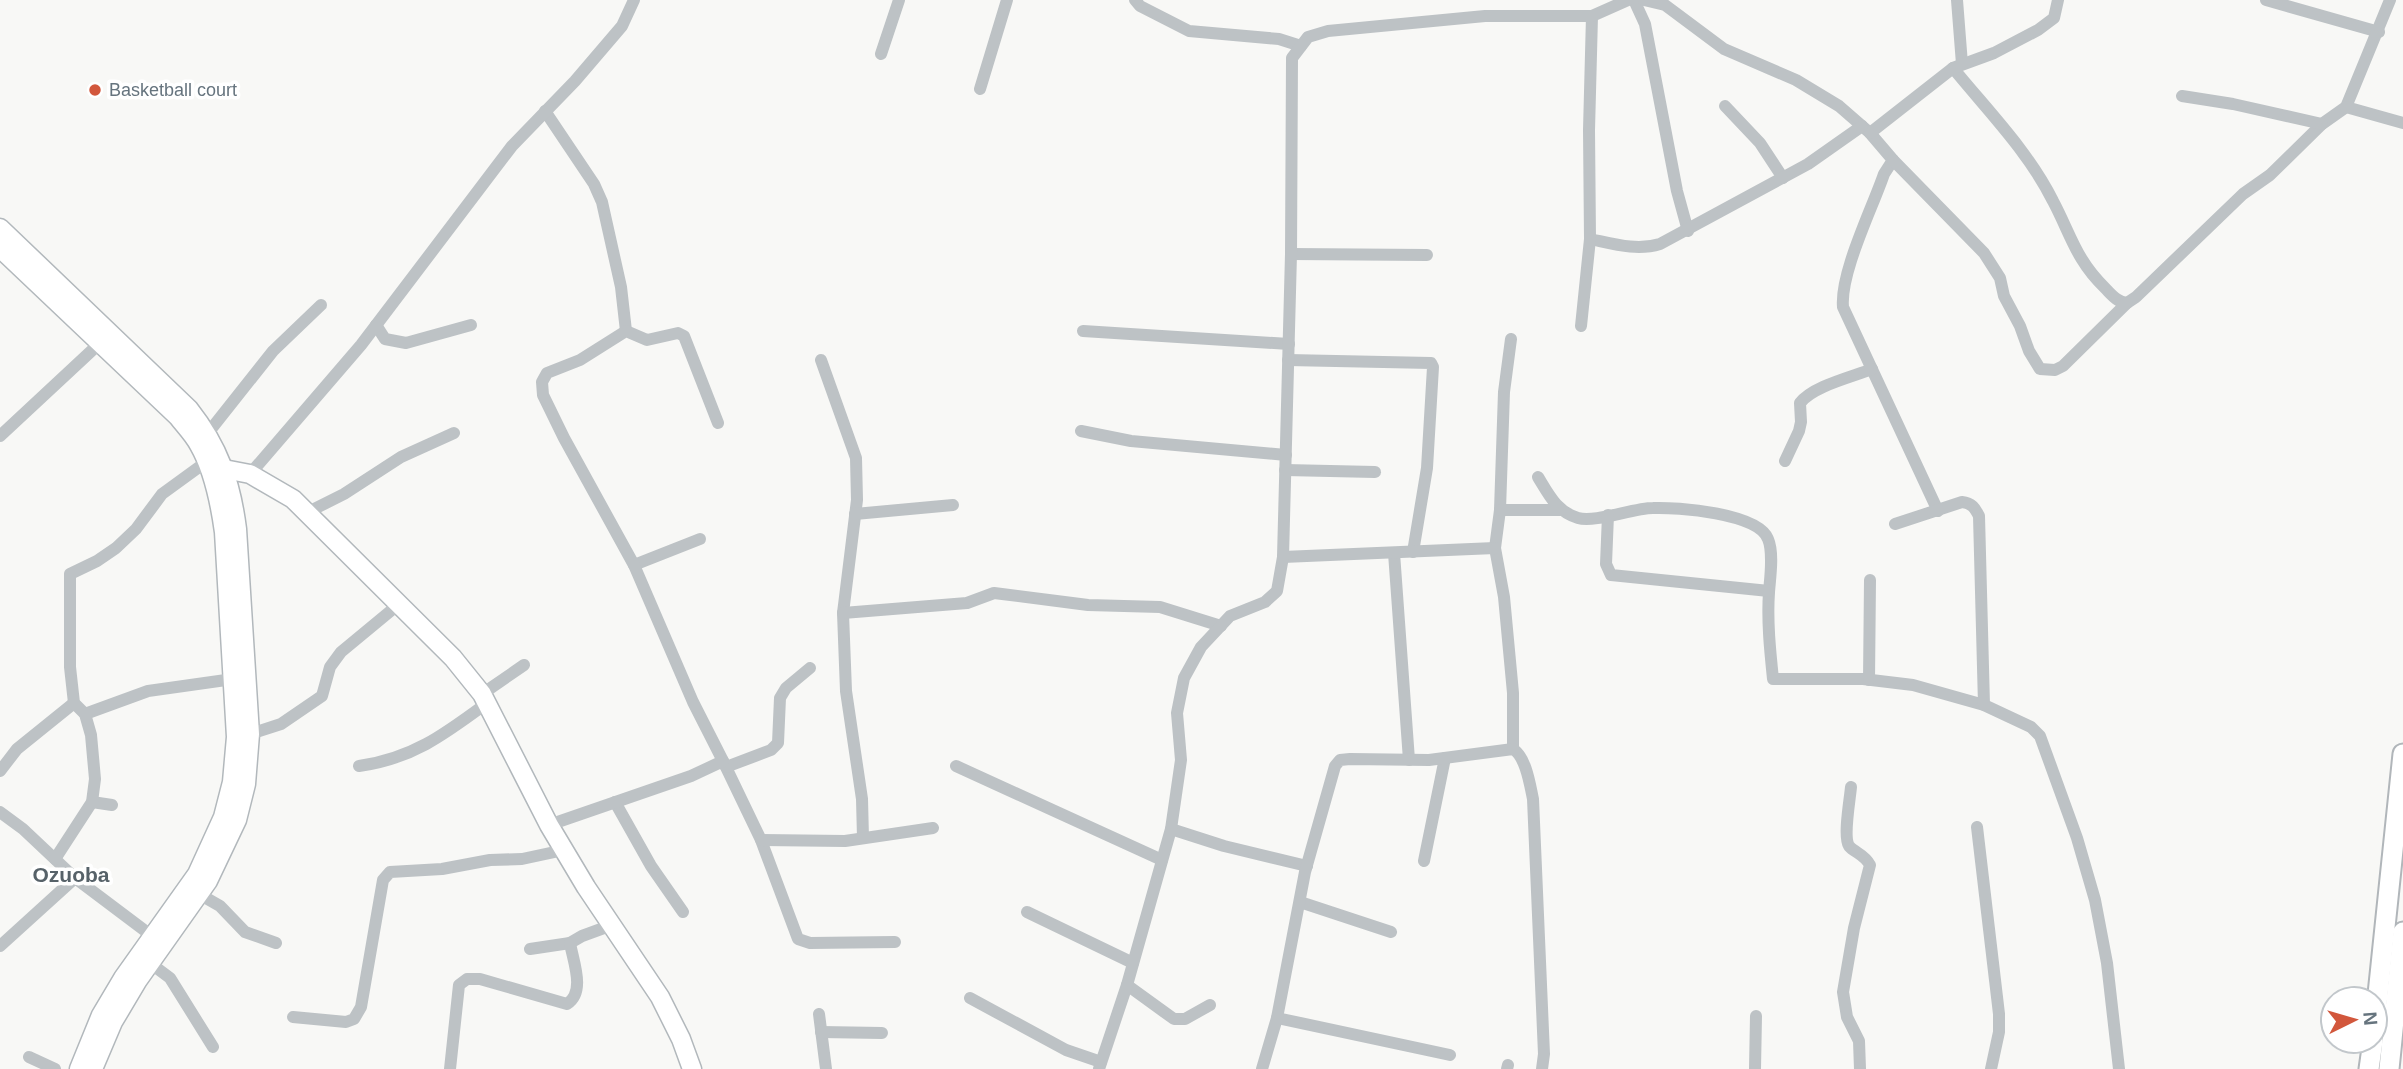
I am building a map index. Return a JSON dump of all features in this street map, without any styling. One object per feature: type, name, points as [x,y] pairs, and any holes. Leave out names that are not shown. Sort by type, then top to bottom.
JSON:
[{"type":"main road","points":[[0,228],[181,401],[208,433],[233,498],[237,529],[250,734],[246,784],[237,820],[214,870],[150,962],[113,1022],[93,1069]]},
{"type":"main road","points":[[0,248],[178,417],[199,444],[219,501],[223,532],[233,680],[234,761],[223,817],[197,874],[152,936],[101,1015],[79,1069]]},
{"type":"main road","points":[[224,469],[250,474],[293,499],[453,658],[485,698],[549,825],[660,997],[681,1039],[692,1069]]},
{"type":"main road","points":[[2379,985],[2403,754]]},
{"type":"main road","points":[[2394,1058],[2403,932]]},
{"type":"street","points":[[250,474],[376,325],[512,146],[622,26],[634,0]]},
{"type":"street","points":[[881,54],[899,0]]},
{"type":"street","points":[[980,89],[1007,0]]},
{"type":"street","points":[[1135,0],[1140,6],[1189,31],[1279,39],[1301,46]]},
{"type":"street","points":[[970,998],[1100,1066],[1127,985],[1171,829],[1181,760],[1177,713],[1184,678],[1201,647],[1230,616],[1265,602],[1277,591],[1283,557],[1292,254],[1292,58],[1308,37],[1328,30],[1485,16],[1592,16],[1628,0]]},
{"type":"street","points":[[1634,0],[1645,24],[1677,191],[1688,231]]},
{"type":"street","points":[[1644,0],[1665,5],[1724,49],[1796,80],[1839,106],[1866,130],[1984,253],[2000,278],[2004,296],[2029,351],[2040,369],[2055,370],[2063,366],[2243,194],[2270,175],[2322,124],[2346,107],[2390,0]]},
{"type":"street","points":[[1957,0],[1957,66],[2014,139],[2035,171],[2054,202],[2071,244],[2091,275],[2116,299],[2127,303]]},
{"type":"street","points":[[1590,239],[1647,248],[1688,231],[1866,130],[1957,66],[1994,53],[2038,30],[2054,18],[2058,0]]},
{"type":"street","points":[[2266,0],[2379,32]]},
{"type":"street","points":[[1581,326],[1590,239],[1592,16]]},
{"type":"street","points":[[2182,96],[2234,104],[2322,124]]},
{"type":"street","points":[[1725,106],[1760,143],[1783,178]]},
{"type":"street","points":[[2346,107],[2403,123]]},
{"type":"street","points":[[545,111],[594,184],[602,202],[621,288],[626,331]]},
{"type":"street","points":[[1893,160],[1884,174],[1841,292],[1843,307],[1938,511]]},
{"type":"street","points":[[1292,254],[1427,255]]},
{"type":"street","points":[[208,433],[273,351],[321,305]]},
{"type":"street","points":[[376,325],[385,339],[406,343],[471,325]]},
{"type":"street","points":[[626,331],[647,340],[678,332],[684,336],[718,423]]},
{"type":"street","points":[[626,331],[580,360],[547,373],[542,382],[543,395],[634,565],[693,702],[761,840],[798,939],[810,943],[895,942]]},
{"type":"street","points":[[1083,331],[1289,344]]},
{"type":"street","points":[[1511,339],[1504,392],[1500,510],[1495,548],[1504,597],[1513,693],[1513,749]]},
{"type":"street","points":[[0,436],[101,342]]},
{"type":"street","points":[[821,360],[856,458],[855,514],[843,613],[846,691],[862,799],[863,838]]},
{"type":"street","points":[[1288,360],[1431,363],[1433,367],[1427,468],[1413,552]]},
{"type":"street","points":[[1785,461],[1799,432],[1800,403],[1804,398],[1872,369]]},
{"type":"street","points":[[1081,431],[1131,441],[1286,454]]},
{"type":"street","points":[[306,513],[344,494],[401,457],[454,433]]},
{"type":"street","points":[[55,859],[92,802],[95,779],[91,735],[85,714],[74,703],[70,667],[69,574],[97,561],[116,548],[136,529],[162,494],[206,462]]},
{"type":"street","points":[[1285,470],[1376,472]]},
{"type":"street","points":[[1538,477],[1560,510]]},
{"type":"street","points":[[1895,524],[1962,502],[1968,502],[1975,507],[1979,516],[1984,705]]},
{"type":"street","points":[[855,514],[953,505]]},
{"type":"street","points":[[1500,510],[1560,510],[1581,519],[1651,508],[1686,509],[1731,517],[1757,526],[1768,538],[1771,572],[1769,629],[1773,678],[1817,677],[1913,685],[1984,705],[2031,727],[2040,736],[2047,751],[2095,900],[2107,963],[2119,1069]]},
{"type":"street","points":[[1608,515],[1606,564],[1611,575],[1769,591]]},
{"type":"street","points":[[634,565],[700,539]]},
{"type":"street","points":[[1283,557],[1495,548]]},
{"type":"street","points":[[1394,553],[1409,760]]},
{"type":"street","points":[[1869,680],[1870,580]]},
{"type":"street","points":[[843,613],[967,603],[994,593],[1088,605],[1160,607],[1221,626]]},
{"type":"street","points":[[250,734],[281,724],[322,696],[330,667],[341,652],[399,604]]},
{"type":"street","points":[[359,766],[428,745],[524,665]]},
{"type":"street","points":[[549,825],[771,750],[778,743],[779,698],[786,688],[810,668]]},
{"type":"street","points":[[85,714],[148,691],[233,680]]},
{"type":"street","points":[[0,771],[17,749],[74,703]]},
{"type":"street","points":[[1262,1069],[1277,1018],[1307,866],[1335,765],[1340,760],[1350,759],[1445,758],[1513,749],[1521,759],[1533,799],[1544,1054],[1542,1069]]},
{"type":"street","points":[[1424,861],[1445,758]]},
{"type":"street","points":[[956,766],[1162,860]]},
{"type":"street","points":[[1851,787],[1846,840],[1870,865],[1854,928],[1843,992],[1847,1017],[1859,1041],[1860,1069]]},
{"type":"street","points":[[92,802],[112,805]]},
{"type":"street","points":[[615,802],[651,866],[683,912]]},
{"type":"street","points":[[0,812],[23,829],[75,878],[152,936]]},
{"type":"street","points":[[1977,827],[1999,1013],[1999,1032],[1991,1069]]},
{"type":"street","points":[[761,840],[834,841],[933,828]]},
{"type":"street","points":[[1171,829],[1224,846],[1307,866]]},
{"type":"street","points":[[293,1017],[346,1022],[354,1018],[361,1007],[383,880],[390,872],[442,869],[490,860],[522,859],[564,850]]},
{"type":"street","points":[[0,946],[75,878]]},
{"type":"street","points":[[199,894],[220,906],[245,932],[276,943]]},
{"type":"street","points":[[1300,902],[1391,932]]},
{"type":"street","points":[[1027,912],[1133,963]]},
{"type":"street","points":[[530,949],[570,943],[612,925]]},
{"type":"street","points":[[450,1069],[459,985],[467,979],[480,979],[567,1003],[572,1001],[578,986],[570,943]]},
{"type":"street","points":[[150,962],[175,984],[213,1047]]},
{"type":"street","points":[[1127,985],[1174,1019],[1185,1019],[1210,1005]]},
{"type":"street","points":[[818,1014],[826,1069]]},
{"type":"street","points":[[1755,1069],[1756,1016]]},
{"type":"street","points":[[1277,1018],[1450,1055]]},
{"type":"street","points":[[821,1032],[882,1033]]},
{"type":"street","points":[[29,1057],[55,1069]]},
{"type":"place","name":"Basketball court","points":[[95,90]]},
{"type":"district","name":"Ozuoba","points":[[71,875]]}]
